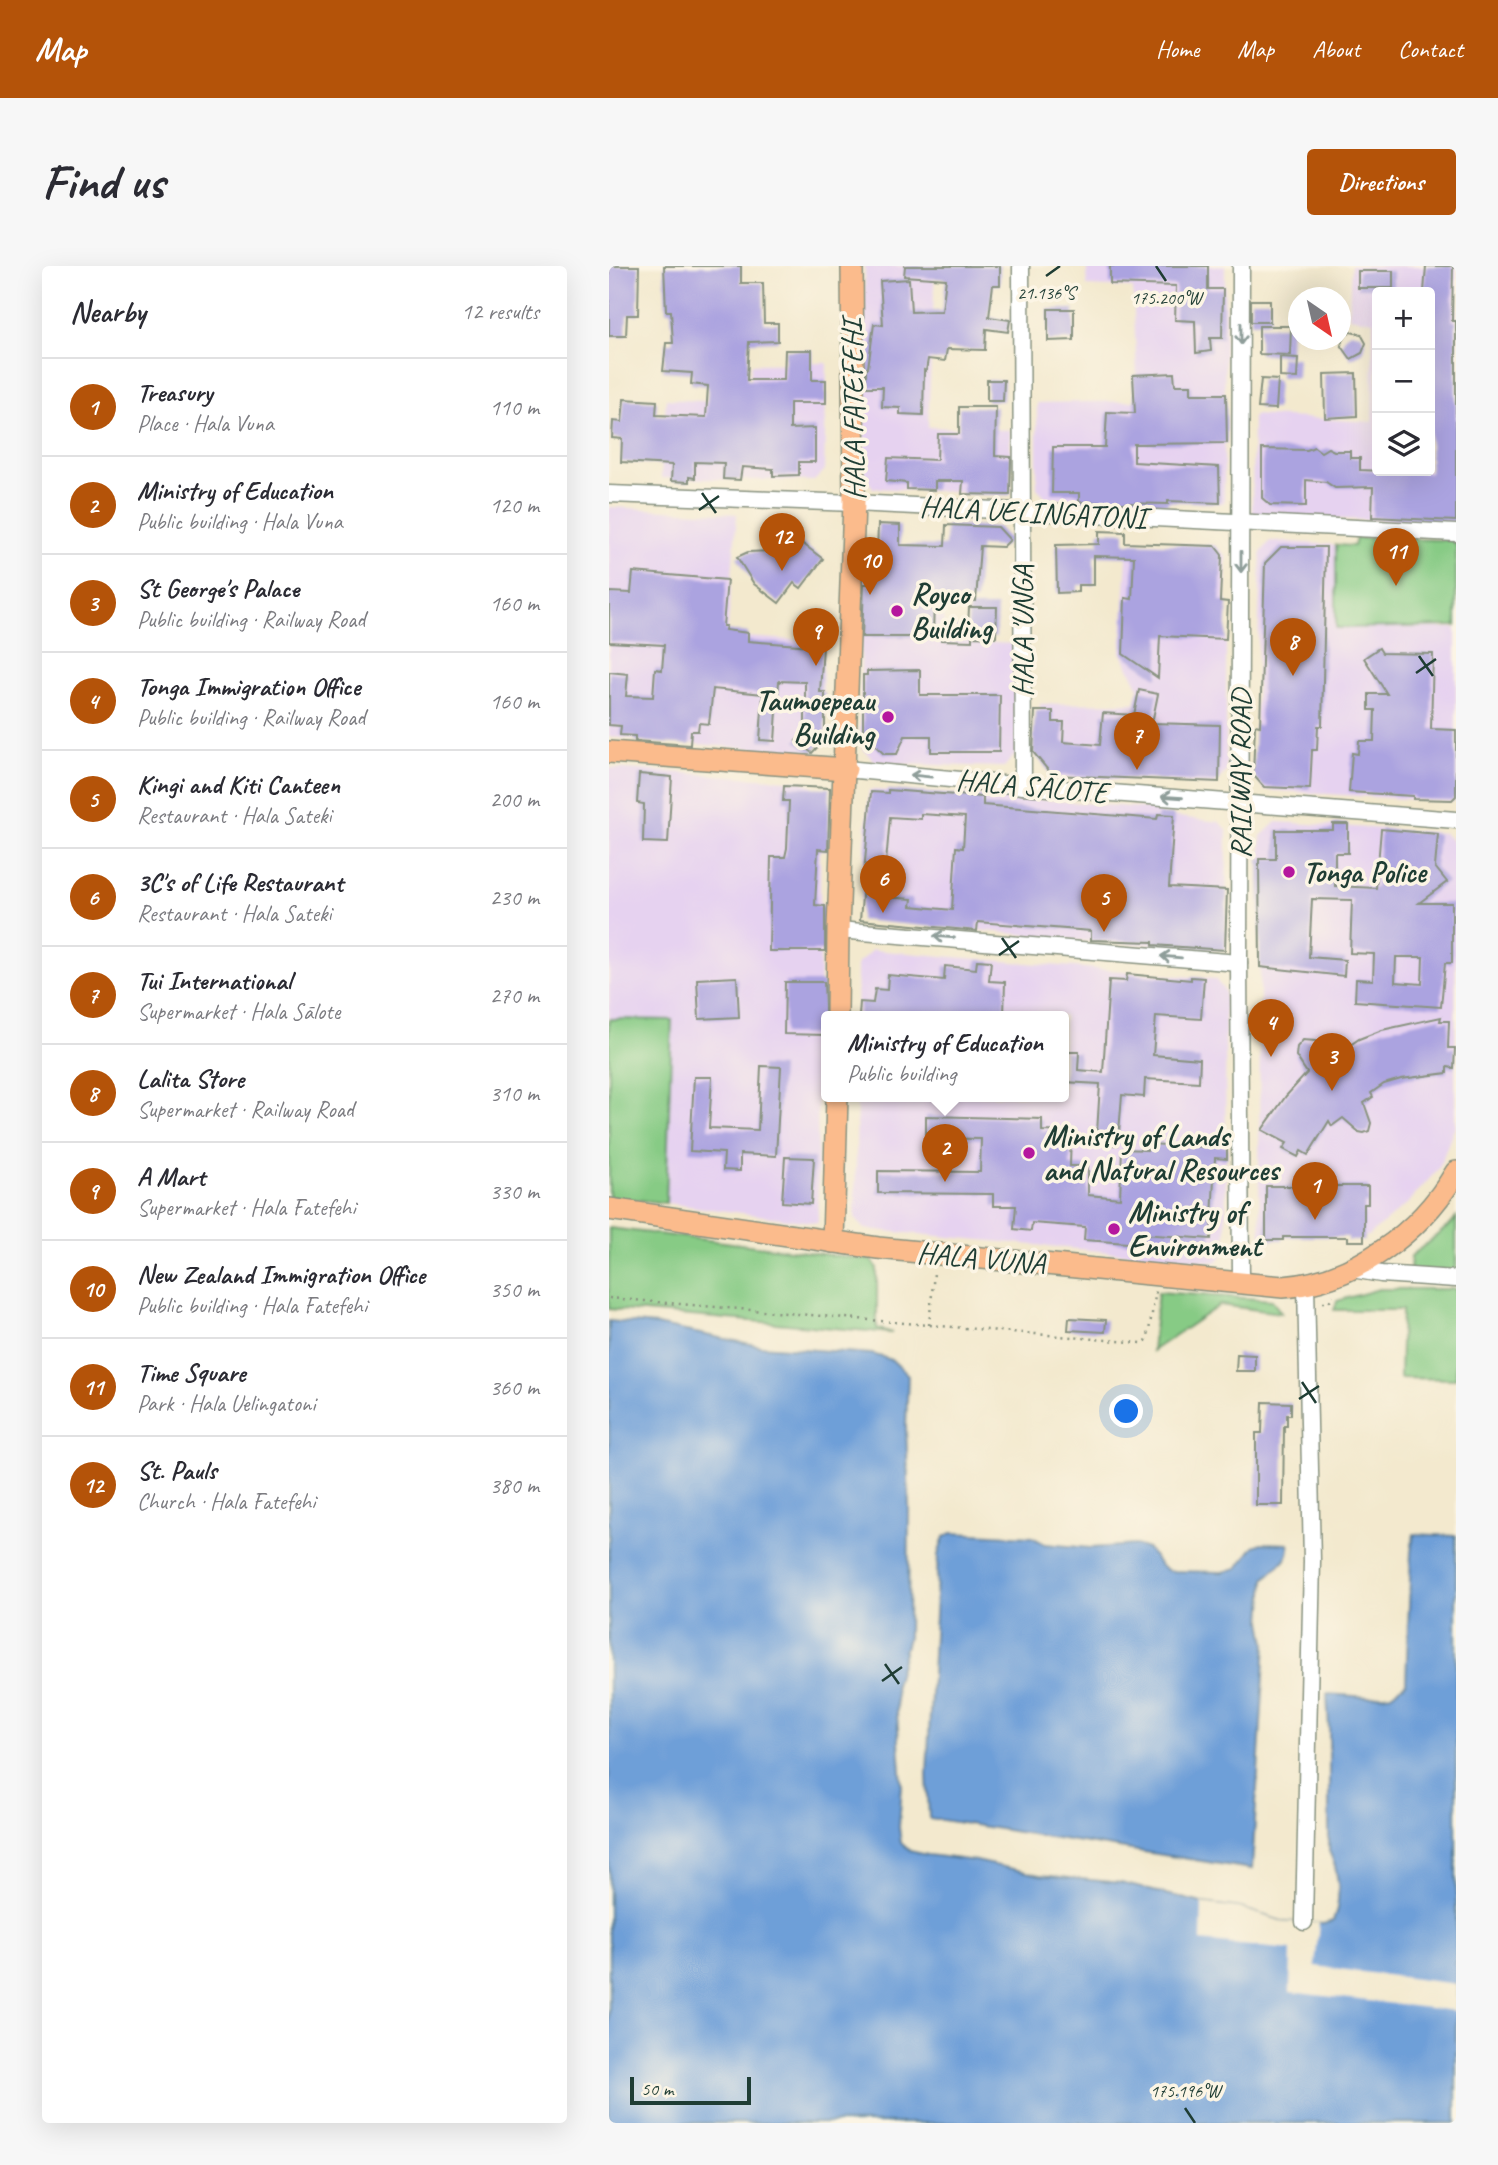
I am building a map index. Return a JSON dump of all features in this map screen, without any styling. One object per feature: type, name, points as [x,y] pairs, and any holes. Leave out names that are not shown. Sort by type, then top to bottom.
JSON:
[{"type":"main road","name":"HALA FATEFEHI","points":[[838,1011],[838,930],[855,503],[852,266]]},
{"type":"main road","name":"HALA SĀLOTE","points":[[609,752],[846,769]]},
{"type":"main road","points":[[833,1242],[837,1102]]},
{"type":"main road","name":"HALA VUNA","points":[[609,1209],[833,1242],[1241,1282],[1283,1287],[1306,1294],[1383,1250],[1442,1196],[1456,1172]]},
{"type":"street","name":"HALA 'UNGA","points":[[1021,266],[1023,786]]},
{"type":"street","name":"RAILWAY ROAD","points":[[1241,266],[1241,1282]]},
{"type":"street","name":"HALA UELINGATONI","points":[[609,494],[855,503],[1456,533]]},
{"type":"street","name":"HALA SĀLOTE","points":[[846,769],[1023,786],[1456,820]]},
{"type":"street","points":[[838,930],[1239,964]]},
{"type":"street","points":[[1352,1269],[1381,1275],[1456,1279]]},
{"type":"street","points":[[1304,1922],[1312,1560],[1306,1294]]},
{"type":"path","points":[[929,1325],[936,1254]]},
{"type":"path","points":[[609,1298],[1142,1343],[1146,1341],[1157,1286]]},
{"type":"path","points":[[1306,1294],[1329,1302],[1340,1290]]},
{"type":"shaded area","points":[[865,266],[935,266],[928,427],[1010,430],[1011,494],[873,488],[864,475]]},
{"type":"shaded area","points":[[1087,266],[1225,266],[1224,503],[1047,498],[1037,488],[1037,403],[1138,401],[1133,288],[1087,286]]},
{"type":"shaded area","points":[[1351,266],[1456,266],[1456,519],[1450,524],[1252,515],[1253,415],[1372,422],[1372,476],[1435,476],[1435,287],[1372,287],[1372,321],[1351,317]]},
{"type":"shaded area","points":[[827,363],[824,471],[814,481],[661,478],[666,399],[749,404],[751,364]]},
{"type":"shaded area","points":[[609,507],[737,514],[727,636],[823,642],[822,738],[807,753],[609,737]]},
{"type":"shaded area","points":[[1270,541],[1336,545],[1337,628],[1456,628],[1456,798],[1452,802],[1265,790],[1254,775],[1261,553]]},
{"type":"shaded area","points":[[1128,543],[1215,545],[1226,556],[1226,772],[1213,785],[1157,780],[1056,778],[1038,757],[1040,704],[1135,703],[1139,688],[1121,652]]},
{"type":"shaded area","points":[[944,577],[944,640],[1014,644],[1017,753],[1004,767],[874,761],[860,745],[862,578]]},
{"type":"shaded area","points":[[609,768],[800,781],[820,791],[818,1223],[666,1203],[672,1021],[609,1019]]},
{"type":"shaded area","points":[[869,790],[994,796],[1155,809],[1161,815],[1219,822],[1227,829],[1226,950],[1086,941],[860,918]]},
{"type":"shaded area","points":[[1276,822],[1444,833],[1456,846],[1455,1126],[1439,1168],[1408,1203],[1368,1236],[1261,1236],[1261,836]]},
{"type":"shaded area","points":[[872,950],[1215,979],[1225,991],[1226,1250],[1217,1262],[864,1229],[855,1218],[857,1102],[1069,1102],[1069,1011],[857,1011],[857,964]]},
{"type":"green space","points":[[1356,538],[1451,540],[1456,544],[1456,626],[1336,628],[1336,545],[1354,546]]},
{"type":"green space","points":[[609,1019],[672,1020],[666,1203],[609,1197]]},
{"type":"green space","points":[[1456,1217],[1456,1275],[1410,1271],[1411,1256]]},
{"type":"green space","points":[[609,1228],[871,1260],[877,1268],[877,1328],[892,1333],[609,1309]]},
{"type":"green space","points":[[1379,1289],[1456,1289],[1456,1379],[1400,1378],[1402,1310],[1334,1310],[1337,1301]]},
{"type":"green space","points":[[1158,1292],[1272,1300],[1281,1313],[1220,1305],[1152,1351]]},
{"type":"water","points":[[609,1321],[656,1325],[760,1346],[872,1354],[892,1360],[908,1375],[908,1637],[895,1685],[902,1785],[899,1827],[901,1843],[910,1851],[976,1861],[1040,1875],[1121,1883],[1202,1903],[1240,1908],[1281,1921],[1323,1924],[1333,1921],[1338,1904],[1338,1886],[1329,1851],[1327,1694],[1369,1697],[1392,1694],[1406,1683],[1414,1534],[1456,1536],[1456,2123],[609,2123]]},
{"type":"water","points":[[952,1533],[1032,1537],[1045,1544],[1091,1548],[1135,1545],[1148,1549],[1160,1565],[1169,1571],[1223,1572],[1238,1568],[1254,1546],[1262,1543],[1288,1544],[1288,1555],[1265,1579],[1262,1621],[1266,1643],[1252,1869],[929,1818],[927,1774],[938,1555],[944,1537]]},
{"type":"pier","points":[[1202,1903],[1240,1908],[1281,1921],[1319,1923],[1315,1966],[1456,1984],[1456,2011],[1290,1992],[1291,1950],[1201,1941]]},
{"type":"building","points":[[609,266],[639,266],[638,315],[627,315],[626,336],[609,336]]},
{"type":"building","points":[[664,266],[741,266],[741,283],[763,283],[764,323],[778,323],[778,341],[749,342],[747,380],[784,380],[785,350],[812,350],[812,380],[826,380],[826,403],[790,403],[790,429],[815,428],[815,462],[799,462],[799,475],[773,476],[773,469],[742,467],[740,480],[723,479],[724,463],[695,462],[695,478],[689,477],[689,482],[671,481],[672,465],[621,462],[622,439],[612,438],[613,421],[622,422],[624,399],[657,401],[656,415],[706,417],[708,386],[691,384],[692,373],[663,371],[666,343],[673,343],[671,311],[666,311]]},
{"type":"building","points":[[905,266],[1000,266],[1000,285],[993,285],[989,317],[1010,320],[1008,332],[986,329],[985,350],[947,349],[945,361],[928,359],[926,371],[924,370],[923,415],[900,414],[900,408],[882,407],[883,387],[866,387],[866,368],[874,324],[883,325],[880,281],[909,279],[911,312],[942,311],[946,279],[904,276]]},
{"type":"building","points":[[1110,266],[1208,266],[1208,289],[1223,289],[1222,338],[1210,338],[1211,351],[1196,353],[1195,321],[1175,320],[1176,286],[1110,284]]},
{"type":"building","points":[[1426,266],[1453,266],[1452,321],[1456,321],[1456,521],[1372,517],[1373,487],[1335,488],[1326,482],[1306,480],[1306,506],[1270,505],[1262,498],[1262,449],[1307,450],[1314,447],[1321,452],[1328,448],[1334,451],[1350,451],[1350,458],[1360,458],[1360,470],[1372,471],[1372,476],[1435,476],[1435,287],[1424,287]]},
{"type":"building","points":[[1358,271],[1393,271],[1393,287],[1358,288]]},
{"type":"building","points":[[1251,300],[1270,300],[1270,322],[1251,322]]},
{"type":"building","points":[[1048,309],[1074,309],[1074,340],[1048,341]]},
{"type":"building","points":[[1259,326],[1288,326],[1290,355],[1259,354]]},
{"type":"building","points":[[1351,332],[1361,334],[1366,343],[1362,353],[1351,359],[1345,350],[1351,350]]},
{"type":"building","points":[[1280,357],[1298,358],[1297,378],[1280,377]]},
{"type":"building","points":[[1174,373],[1175,385],[1191,385],[1191,394],[1226,394],[1227,443],[1134,444],[1134,462],[1219,467],[1220,503],[1079,502],[1079,493],[1052,493],[1053,447],[1105,447],[1107,412],[1135,413],[1133,375]]},
{"type":"building","points":[[1356,373],[1357,416],[1325,418],[1324,374]]},
{"type":"building","points":[[1261,379],[1278,380],[1276,409],[1258,408]]},
{"type":"building","points":[[987,380],[1004,380],[1003,401],[987,401]]},
{"type":"building","points":[[959,407],[996,407],[995,456],[1011,457],[1010,495],[962,494],[963,481],[935,481],[935,490],[907,489],[907,483],[886,481],[888,458],[937,460],[938,434],[959,434]]},
{"type":"building","points":[[878,524],[900,525],[900,545],[945,546],[946,525],[998,527],[1010,540],[1003,547],[980,546],[976,601],[934,598],[933,637],[862,637],[864,584],[876,584]]},
{"type":"building","points":[[786,531],[823,559],[801,588],[794,583],[779,603],[754,584],[737,557],[748,552],[772,551]]},
{"type":"building","points":[[1099,531],[1125,532],[1125,543],[1215,546],[1222,555],[1220,601],[1228,602],[1226,639],[1160,636],[1158,678],[1123,654],[1125,598],[1132,599],[1134,557],[1094,556],[1094,585],[1078,585],[1078,592],[1057,593],[1056,545],[1099,544]]},
{"type":"building","points":[[1281,547],[1326,547],[1322,726],[1318,726],[1317,750],[1312,750],[1310,789],[1264,787],[1253,775],[1255,725],[1260,726],[1265,563]]},
{"type":"building","points":[[633,572],[727,580],[723,626],[726,626],[725,630],[748,633],[748,641],[823,647],[820,692],[825,692],[825,739],[812,753],[796,741],[805,732],[805,682],[779,681],[775,741],[760,740],[763,694],[713,689],[709,724],[699,723],[698,731],[691,731],[690,745],[635,741],[635,736],[620,735],[621,726],[609,725],[609,672],[628,674],[626,696],[653,697],[655,669],[662,670],[664,645],[609,642],[609,592],[631,593]]},
{"type":"building","points":[[969,607],[997,607],[996,637],[972,636],[972,641],[941,640],[941,626],[968,627]]},
{"type":"building","points":[[1379,648],[1382,653],[1433,654],[1431,729],[1456,730],[1456,796],[1452,800],[1349,792],[1352,753],[1358,754],[1359,741],[1374,741],[1375,710],[1369,710],[1369,694],[1387,694],[1364,658]]},
{"type":"building","points":[[920,670],[920,695],[1000,695],[999,752],[931,752],[931,736],[905,736],[897,754],[884,754],[863,734],[863,675],[867,675],[867,671]]},
{"type":"building","points":[[1139,690],[1158,694],[1152,723],[1220,725],[1219,782],[1052,775],[1033,752],[1035,711],[1053,711],[1053,722],[1064,722],[1063,742],[1100,745],[1103,713],[1134,715]]},
{"type":"building","points":[[639,774],[672,777],[668,843],[643,842],[644,804],[637,803]]},
{"type":"building","points":[[784,786],[830,788],[828,850],[818,849],[815,905],[825,906],[825,951],[769,951],[771,857],[785,857],[787,848],[789,801],[783,801]]},
{"type":"building","points":[[888,790],[983,797],[983,805],[1157,819],[1158,814],[1174,815],[1169,887],[1227,890],[1225,950],[1153,945],[1153,942],[1091,940],[1091,931],[978,922],[977,931],[860,920],[871,792],[888,793]],"holes":[[[921,814],[965,817],[963,848],[956,847],[952,910],[911,906],[912,899],[883,897],[890,817],[921,819]]]},
{"type":"building","points":[[1333,824],[1348,824],[1348,853],[1335,853],[1335,886],[1376,888],[1381,829],[1438,834],[1435,867],[1447,882],[1419,903],[1452,903],[1452,963],[1445,963],[1441,1007],[1355,1001],[1356,979],[1373,980],[1374,954],[1350,953],[1352,900],[1312,899],[1309,957],[1345,960],[1344,976],[1260,967],[1259,859],[1276,859],[1276,830],[1333,830]],"holes":[[[1396,957],[1423,957],[1422,984],[1395,982]]]},
{"type":"building","points":[[977,960],[991,961],[989,981],[1005,982],[1004,1011],[859,1011],[860,1002],[873,1003],[875,989],[887,990],[888,975],[944,980],[945,966],[976,969]]},
{"type":"building","points":[[1127,974],[1191,980],[1191,977],[1204,978],[1201,1019],[1156,1016],[1153,1055],[1200,1059],[1199,1082],[1145,1079],[1144,1097],[1122,1095],[1118,1145],[1105,1144],[1106,1134],[1097,1133],[1100,1084],[1069,1082],[1069,1052],[1079,1052],[1078,1070],[1103,1072],[1109,980],[1126,981]]},
{"type":"building","points":[[737,977],[739,1017],[699,1019],[697,979]]},
{"type":"building","points":[[785,982],[824,982],[825,1011],[821,1011],[821,1035],[784,1034]]},
{"type":"building","points":[[1441,1017],[1440,1021],[1449,1021],[1448,1048],[1455,1048],[1454,1068],[1447,1067],[1447,1073],[1384,1084],[1371,1093],[1373,1097],[1364,1103],[1371,1123],[1369,1131],[1359,1132],[1343,1118],[1332,1126],[1329,1121],[1308,1155],[1301,1151],[1298,1157],[1283,1149],[1287,1143],[1262,1130],[1286,1096],[1307,1073],[1296,1056],[1297,1047],[1303,1040],[1316,1041],[1330,1059],[1359,1039],[1382,1030]]},
{"type":"building","points":[[761,1066],[781,1067],[776,1156],[740,1154],[740,1171],[723,1170],[724,1153],[690,1151],[694,1077],[712,1077],[709,1128],[758,1130]]},
{"type":"building","points":[[926,1116],[1042,1119],[1042,1131],[1071,1132],[1070,1166],[1088,1166],[1088,1195],[1120,1198],[1122,1149],[1147,1150],[1147,1144],[1227,1146],[1227,1159],[1215,1158],[1211,1239],[1143,1234],[1143,1244],[1084,1240],[1085,1227],[1032,1223],[1031,1231],[1014,1229],[1016,1206],[993,1206],[993,1194],[878,1193],[878,1171],[980,1172],[981,1139],[926,1138]]},
{"type":"building","points":[[785,1157],[814,1158],[811,1204],[782,1202]]},
{"type":"building","points":[[1266,1186],[1368,1186],[1368,1204],[1364,1204],[1364,1241],[1348,1241],[1348,1237],[1283,1237],[1283,1240],[1266,1240]]},
{"type":"building","points":[[1069,1318],[1106,1320],[1105,1332],[1068,1330]]},
{"type":"building","points":[[1237,1354],[1255,1355],[1255,1371],[1236,1371]]},
{"type":"building","points":[[1263,1402],[1291,1403],[1291,1415],[1287,1415],[1287,1426],[1284,1426],[1283,1505],[1256,1505],[1256,1433],[1262,1433]]},
{"type":"place","name":"St. Pauls","points":[[782,571]]},
{"type":"place","name":"Time Square","points":[[1396,586]]},
{"type":"place","name":"New Zealand Immigration Office","points":[[870,595]]},
{"type":"place","name":"Royco Building","points":[[897,611]]},
{"type":"place","name":"A Mart","points":[[816,666]]},
{"type":"place","name":"Lalita Store","points":[[1293,676]]},
{"type":"place","name":"Taumoepeau Building","points":[[888,717]]},
{"type":"place","name":"Tui International","points":[[1137,770]]},
{"type":"place","name":"Tonga Police","points":[[1289,872]]},
{"type":"place","name":"3C's of Life Restaurant","points":[[883,913]]},
{"type":"place","name":"Kingi and Kiti Canteen","points":[[1104,932]]},
{"type":"place","name":"Tonga Immigration Office","points":[[1271,1057]]},
{"type":"place","name":"St George's Palace","points":[[1332,1091]]},
{"type":"place","name":"Ministry of Lands and Natural Resources","points":[[1029,1153]]},
{"type":"place","name":"Ministry of Education","points":[[945,1182]]},
{"type":"place","name":"Treasury","points":[[1315,1220]]},
{"type":"place","name":"Ministry of Environment","points":[[1114,1229]]}]
